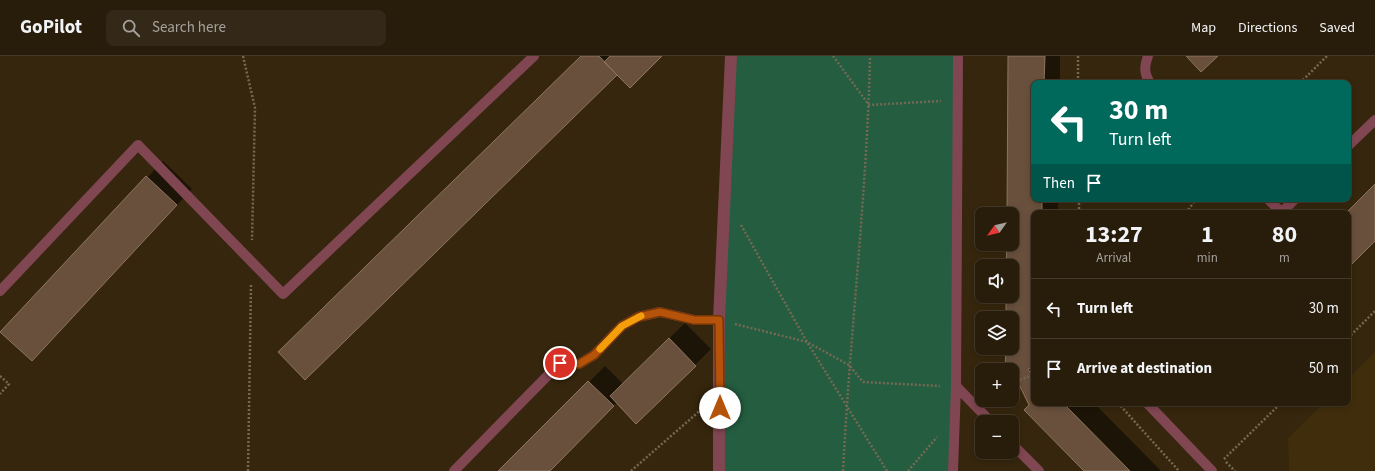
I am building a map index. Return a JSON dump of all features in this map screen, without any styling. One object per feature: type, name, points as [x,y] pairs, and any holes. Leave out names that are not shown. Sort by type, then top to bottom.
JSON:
[{"type":"street","points":[[720,471],[719,320],[731,56]]},
{"type":"lane","points":[[0,291],[138,145],[283,294],[534,56]]},
{"type":"lane","points":[[953,471],[956,386],[958,56]]},
{"type":"lane","points":[[1148,56],[1145,66],[1145,75],[1148,80]]},
{"type":"lane","points":[[1351,143],[1375,120]]},
{"type":"lane","points":[[1271,202],[1278,210]]},
{"type":"lane","points":[[1284,210],[1292,202]]},
{"type":"lane","points":[[454,471],[560,363],[579,364],[594,355],[622,326],[638,317],[660,312],[694,320],[719,320]]},
{"type":"lane","points":[[956,386],[984,415]]},
{"type":"lane","points":[[1150,406],[1212,471]]},
{"type":"lane","points":[[1019,451],[1039,471]]},
{"type":"path","points":[[833,56],[869,105]]},
{"type":"path","points":[[843,471],[849,365],[869,105],[870,56]]},
{"type":"path","points":[[1078,56],[1078,80]]},
{"type":"path","points":[[1303,80],[1327,56]]},
{"type":"path","points":[[869,105],[958,100]]},
{"type":"path","points":[[739,222],[807,342],[847,404],[887,471]]},
{"type":"path","points":[[1351,335],[1375,311]]},
{"type":"path","points":[[719,320],[807,342],[849,365],[863,382],[956,386]]},
{"type":"path","points":[[0,376],[9,384],[0,394]]},
{"type":"path","points":[[1019,380],[1031,376]]},
{"type":"path","points":[[631,471],[720,392]]},
{"type":"path","points":[[1121,406],[1179,471]]},
{"type":"path","points":[[1224,459],[1278,406]]},
{"type":"path","points":[[908,471],[955,416]]},
{"type":"shaded area","points":[[1375,352],[1375,471],[1289,471],[1288,438],[1321,406],[1351,406],[1351,376]]},
{"type":"green space","points":[[731,56],[958,56],[953,471],[719,471]]},
{"type":"building","points":[[581,56],[599,56],[617,75],[305,380],[278,352]]},
{"type":"building","points":[[610,56],[662,56],[630,88],[604,62]]},
{"type":"building","points":[[1008,56],[1045,56],[1044,80],[1031,80],[1031,202],[1042,202],[1042,210],[1031,210],[1031,368],[1028,369],[1031,374],[1031,406],[1066,406],[1130,471],[1084,471],[1024,410],[1029,405],[1019,384],[1019,363],[1005,363],[1006,355],[1019,355],[1019,311],[1006,311],[1006,303],[1019,303],[1019,259],[1006,259],[1007,251],[1019,251],[1019,207],[1007,207]]},
{"type":"building","points":[[1186,56],[1218,56],[1201,72]]},
{"type":"building","points":[[146,176],[177,205],[32,361],[0,332]]},
{"type":"building","points":[[1375,184],[1375,241],[1351,265],[1351,210],[1349,210]]},
{"type":"building","points":[[669,338],[696,366],[636,424],[610,396]]},
{"type":"building","points":[[588,381],[614,406],[550,471],[498,471]]},
{"type":"slow traffic","points":[[600,349],[622,326],[641,316]]},
{"type":"route","points":[[560,363],[579,364],[594,355],[622,326],[638,317],[660,312],[678,315],[694,320],[719,320],[720,408]]}]
